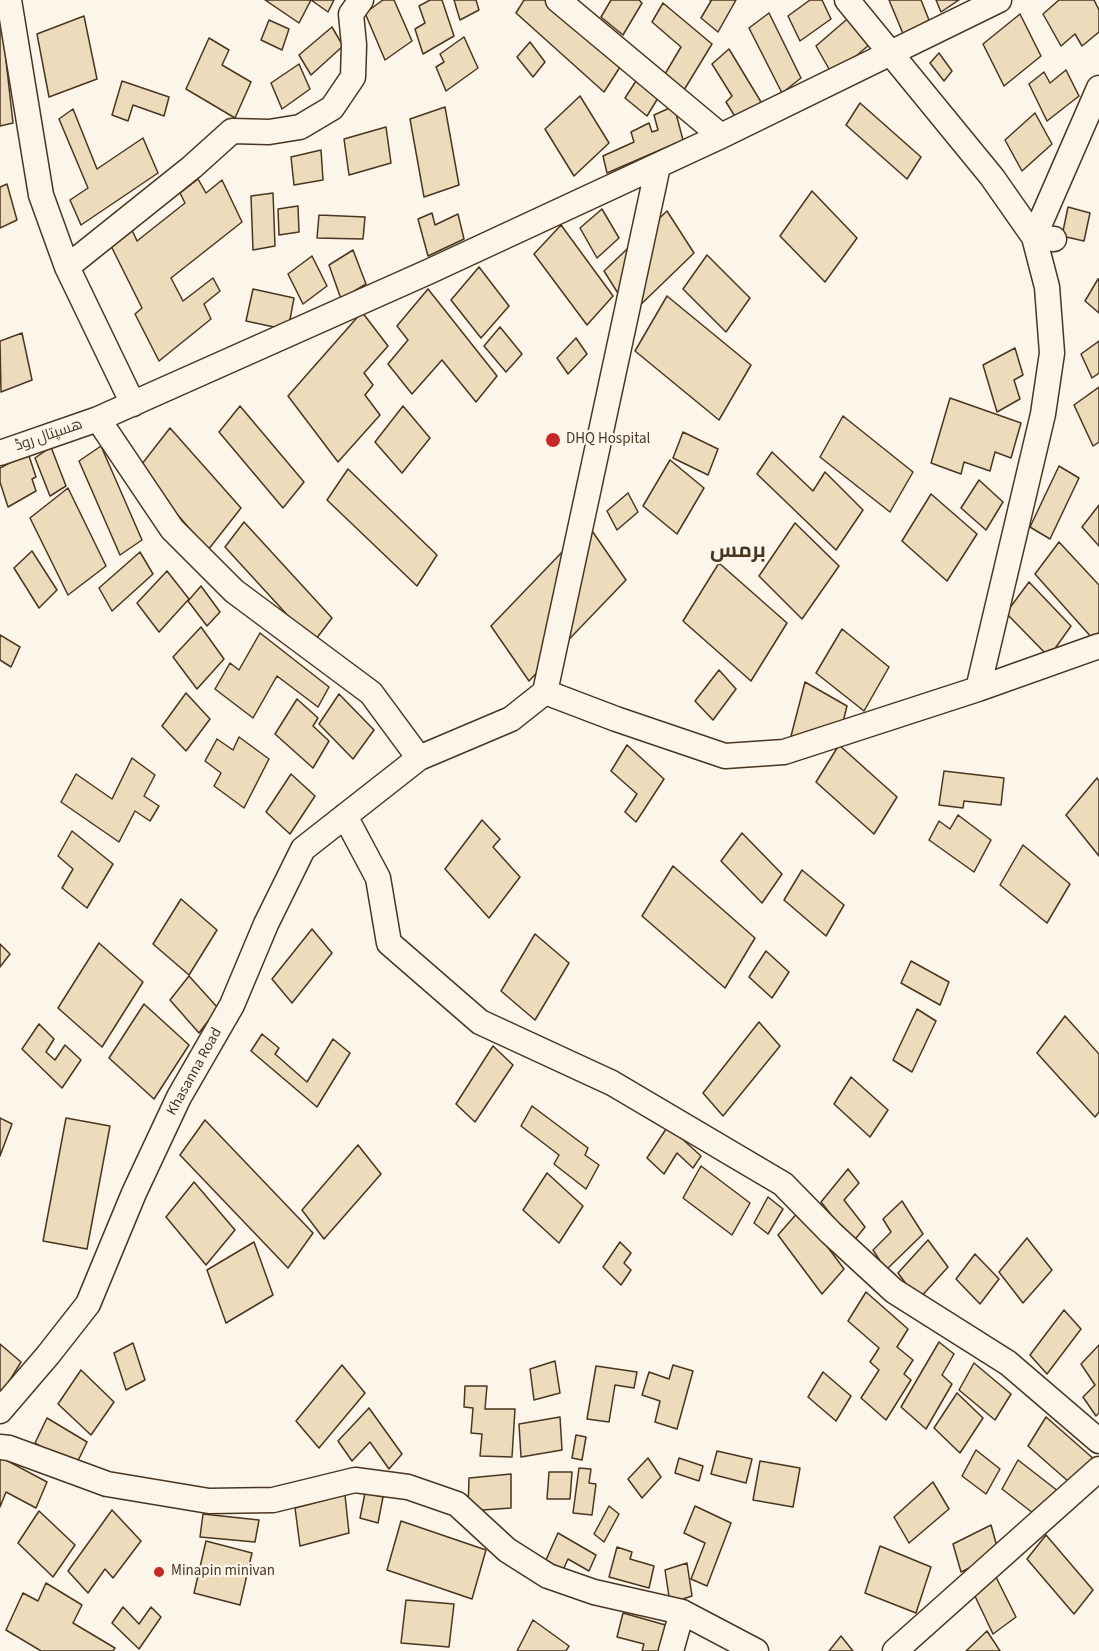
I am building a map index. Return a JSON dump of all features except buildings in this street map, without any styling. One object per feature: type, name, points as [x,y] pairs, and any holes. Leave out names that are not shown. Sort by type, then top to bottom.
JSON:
[{"type":"street","points":[[9,0],[41,195],[67,267],[133,404]]},
{"type":"street","points":[[67,267],[192,168],[232,131],[268,132],[300,127],[332,108],[352,76],[354,45],[351,14],[361,0]]},
{"type":"street","points":[[558,0],[721,136]]},
{"type":"street","points":[[848,0],[1044,238]]},
{"type":"street","name":"ھسپتال روڈ","points":[[0,453],[98,419],[429,272],[721,136],[999,0]]},
{"type":"street","points":[[978,689],[1042,414],[1052,353],[1044,238],[1099,88]]},
{"type":"street","points":[[658,166],[544,692],[725,756],[784,752],[978,689],[1099,646]]},
{"type":"street","points":[[98,419],[124,461],[172,529],[234,591],[371,693],[419,758]]},
{"type":"street","name":"Khasanna Road","points":[[0,1412],[88,1304],[134,1193],[179,1097],[232,1005],[266,924],[303,849],[419,758],[511,719],[544,692]]},
{"type":"street","points":[[345,816],[378,878],[390,943],[480,1022],[612,1083],[783,1184],[831,1233],[894,1291],[1008,1363],[1099,1441]]},
{"type":"street","points":[[0,1447],[9,1448],[107,1484],[209,1501],[273,1500],[355,1480],[408,1487],[457,1504],[507,1550],[548,1576],[594,1592],[682,1612],[756,1651]]},
{"type":"street","points":[[895,1651],[1099,1469]]},
{"type":"street","points":[[671,1651],[682,1612]]},
{"type":"place","name":"DHQ Hospital","points":[[553,440]]},
{"type":"place","name":"Minapin minivan","points":[[159,1572]]},
{"type":"district","name":"برمس","points":[[738,552]]}]
